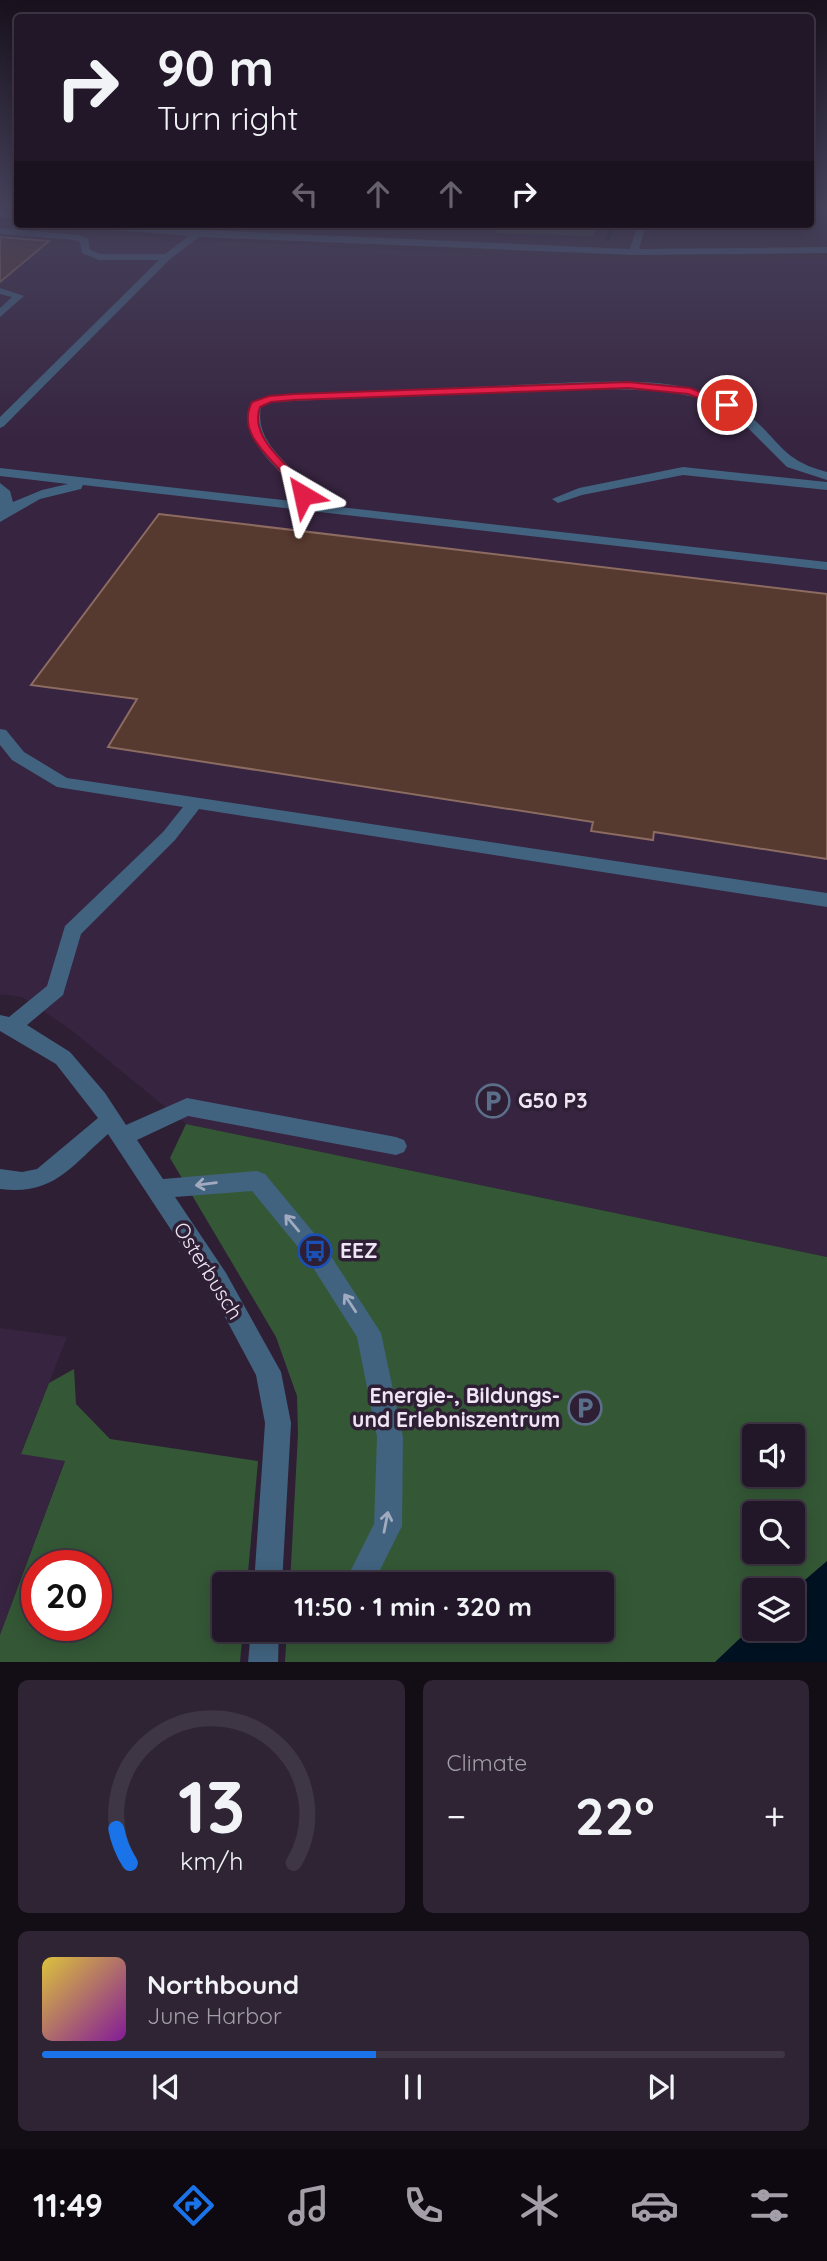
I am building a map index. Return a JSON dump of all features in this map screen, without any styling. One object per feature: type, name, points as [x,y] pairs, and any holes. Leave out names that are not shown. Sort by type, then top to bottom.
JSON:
[{"type":"street","points":[[0,424],[138,286]]},
{"type":"street","points":[[0,290],[19,296],[0,314]]},
{"type":"street","points":[[296,505],[303,495],[303,488],[272,456],[256,431],[251,415],[256,405],[269,399],[580,385],[628,385],[690,391],[727,405],[745,418],[788,462],[827,476]]},
{"type":"street","points":[[0,407],[15,408]]},
{"type":"street","points":[[558,499],[579,492],[683,471],[827,486]]},
{"type":"street","points":[[0,472],[827,566]]},
{"type":"street","points":[[0,487],[4,491],[4,514],[61,488],[101,483]]},
{"type":"street","points":[[0,734],[18,756],[63,783],[827,900]]},
{"type":"street","points":[[6,1024],[56,990],[72,931],[170,836],[194,804]]},
{"type":"street","name":"Osterbusch","points":[[6,1024],[63,1058],[116,1128],[218,1281],[268,1372],[278,1423],[269,1572]]},
{"type":"street","points":[[0,1180],[22,1182],[43,1177],[116,1128],[187,1107],[396,1146]]},
{"type":"street","points":[[156,1189],[257,1181],[315,1251],[369,1333],[390,1437],[388,1526],[364,1572]]},
{"type":"street","points":[[262,1662],[264,1642]]},
{"type":"shaded area","points":[[0,286],[827,286],[827,1257],[186,1124],[70,1029],[22,997],[0,994]]},
{"type":"shaded area","points":[[0,1328],[67,1337],[21,1453],[65,1460],[32,1550],[21,1550],[21,1578],[0,1635]]},
{"type":"green space","points":[[186,1124],[827,1257],[827,1662],[285,1662],[286,1642],[614,1642],[614,1572],[291,1572],[298,1434],[297,1396],[276,1337],[170,1158]]},
{"type":"green space","points":[[74,1369],[76,1404],[110,1439],[258,1461],[248,1572],[212,1572],[212,1642],[242,1642],[240,1662],[0,1662],[0,1635],[21,1579],[21,1641],[112,1641],[112,1550],[32,1550],[65,1461],[21,1454],[49,1383]]},
{"type":"water","points":[[827,1561],[827,1662],[715,1662],[742,1636],[742,1641],[805,1641],[805,1580]]},
{"type":"building","points":[[159,514],[827,594],[827,859],[654,832],[653,840],[591,831],[593,822],[108,747],[137,699],[31,685]]},
{"type":"place","name":"G50 P3","points":[[493,1101]]},
{"type":"place","name":"EEZ","points":[[315,1251]]},
{"type":"place","name":"Energie-, Bildungs- und Erlebniszentrum","points":[[585,1408]]},
{"type":"route","points":[[303,495],[303,488],[272,456],[256,431],[251,415],[256,405],[269,399],[628,385],[690,391],[727,405]]}]
